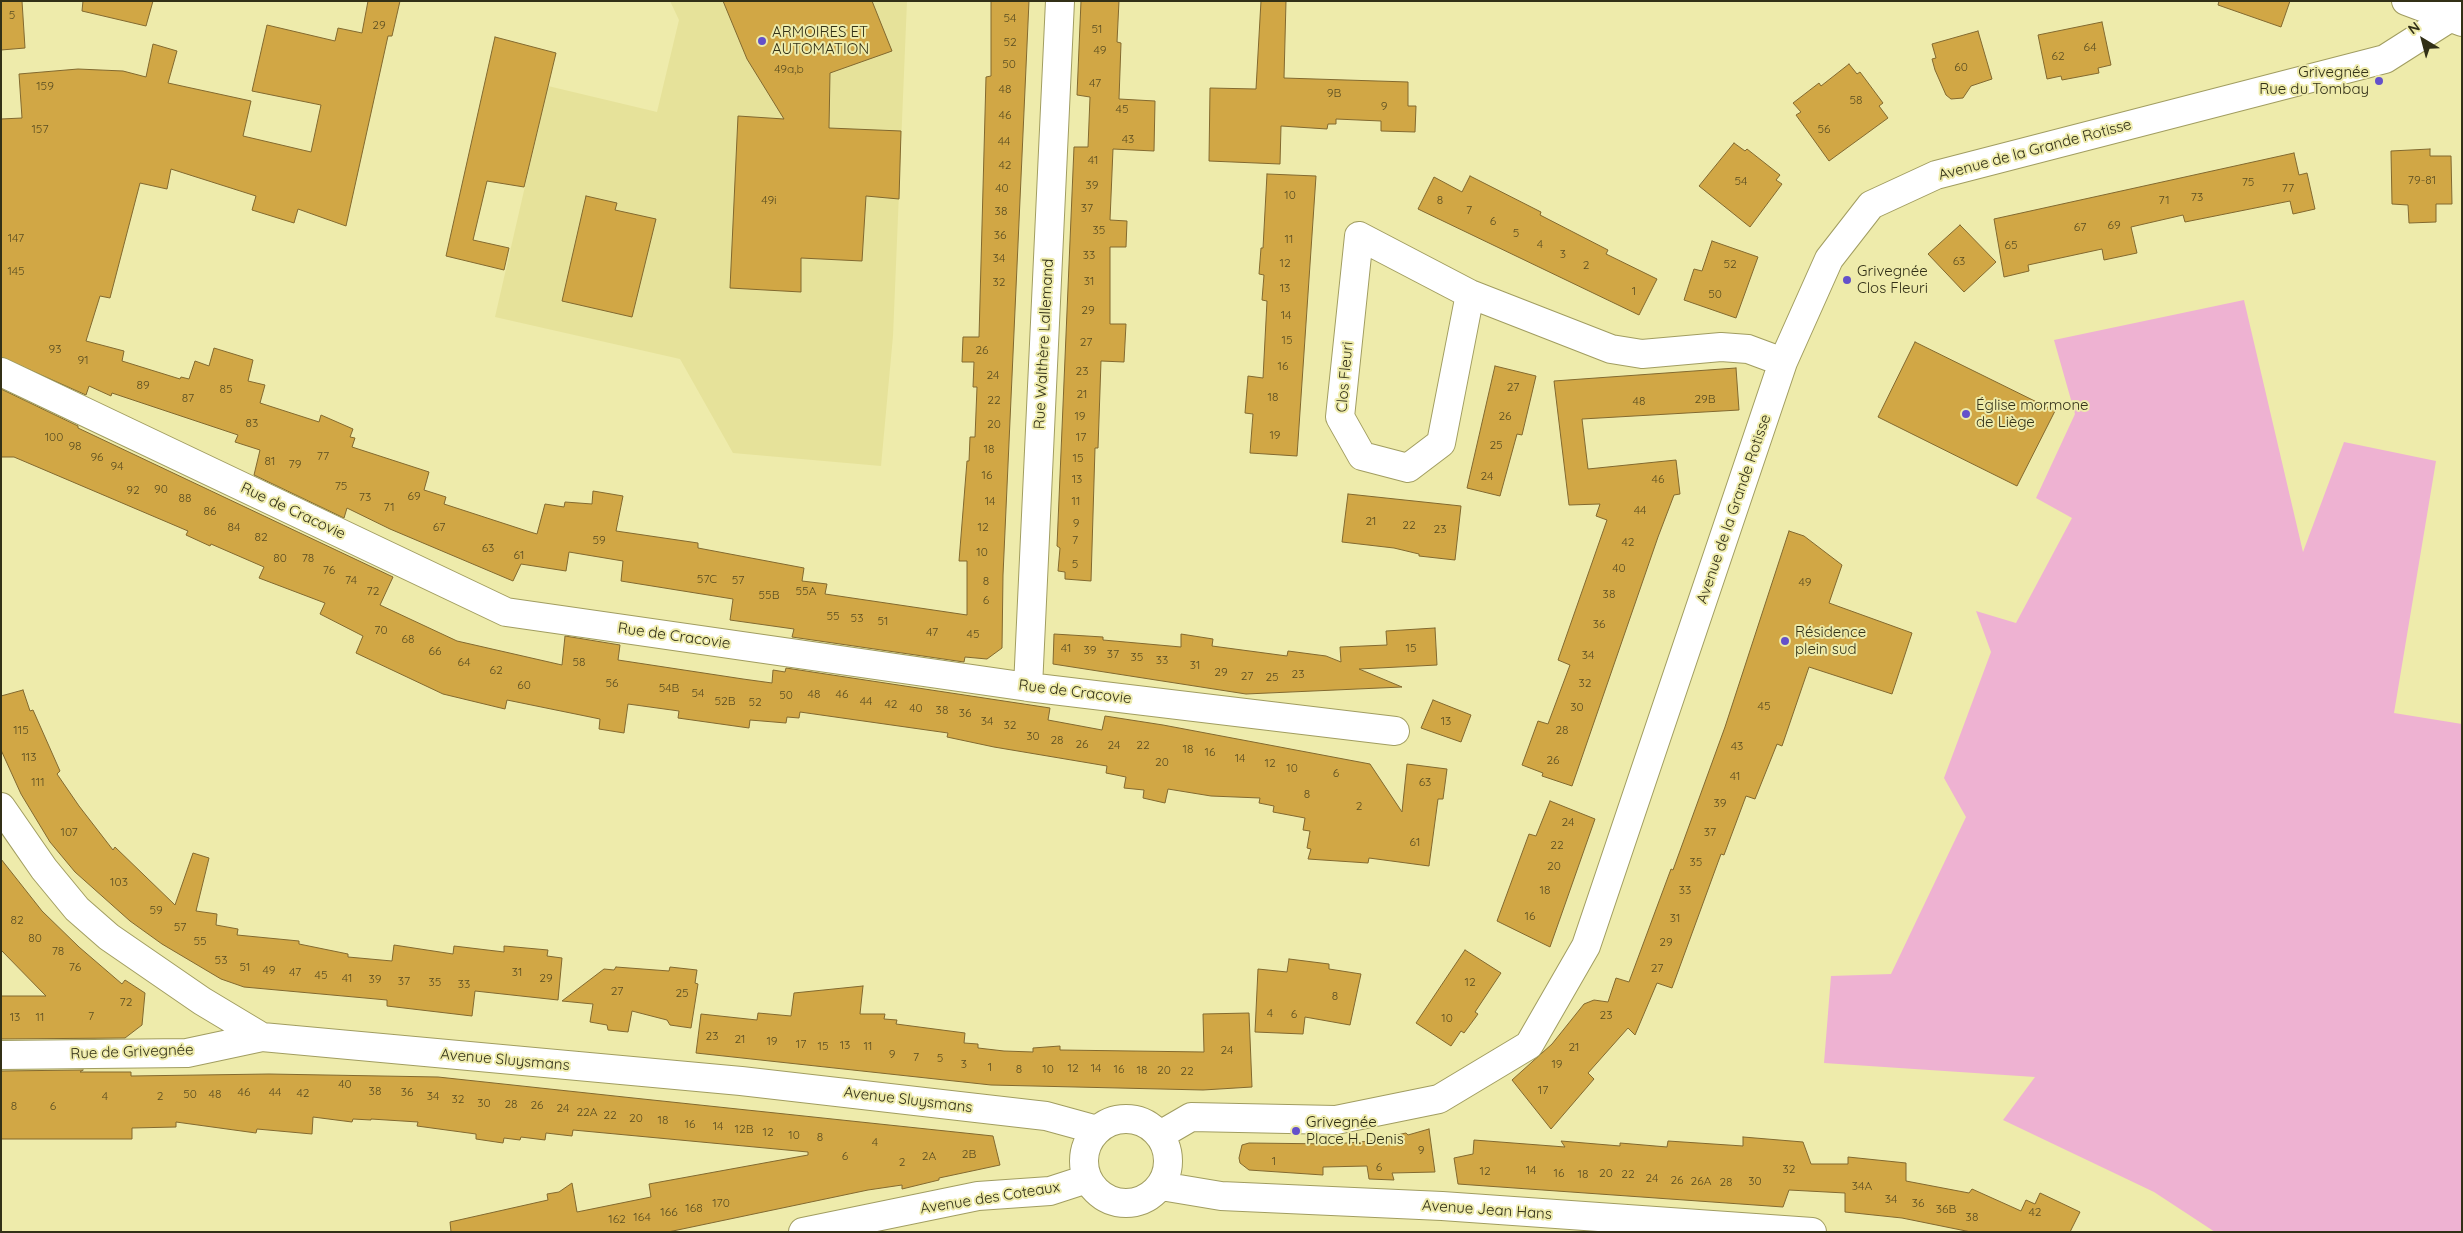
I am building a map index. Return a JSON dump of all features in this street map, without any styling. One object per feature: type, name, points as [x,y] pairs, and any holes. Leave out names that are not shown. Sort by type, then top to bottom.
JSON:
[{"type":"street","name":"Rue Walthère Lallemand","points":[[1028,687],[1060,1]]},
{"type":"street","points":[[2406,1],[2458,15]]},
{"type":"street","name":"Avenue de la Grande Rotisse","points":[[1160,1135],[1191,1117],[1336,1120],[1438,1099],[1529,1045],[1586,946],[1784,362],[1828,259],[1871,206],[1936,175],[2385,59],[2458,15]]},
{"type":"street","name":"Clos Fleuri","points":[[1470,294],[1441,443],[1408,468],[1362,456],[1340,417],[1359,236],[1470,294],[1611,350],[1627,353],[1721,347],[1748,349],[1784,362]]},
{"type":"street","name":"Rue de Cracovie","points":[[1,372],[506,612],[1028,687],[1395,731]]},
{"type":"street","name":"Avenue Sluysmans","points":[[1,807],[50,876],[77,909],[109,937],[202,1001],[262,1038],[741,1081],[1046,1116],[1097,1130]]},
{"type":"street","name":"Rue de Grivegnée","points":[[1,1055],[187,1053],[262,1038]]},
{"type":"street","points":[[1117,1119],[1141,1121],[1160,1135],[1168,1152],[1168,1170],[1161,1186],[1143,1201],[1117,1203],[1100,1194],[1088,1179],[1084,1164],[1087,1144],[1097,1130],[1117,1119]]},
{"type":"street","name":"Avenue des Coteaux","points":[[803,1232],[978,1196],[1050,1191],[1088,1179]]},
{"type":"street","name":"Avenue Jean Hans","points":[[1161,1186],[1221,1196],[1442,1206],[1812,1232]]},
{"type":"shaded area","points":[[670,1],[907,1],[893,336],[881,466],[733,453],[680,359],[495,317],[548,86],[657,112],[679,20]]},
{"type":"shaded area","points":[[2244,300],[2303,552],[2344,442],[2436,461],[2394,713],[2462,724],[2462,1232],[2215,1232],[2154,1192],[2003,1120],[2035,1077],[1824,1063],[1831,976],[1891,974],[1966,817],[1944,778],[1991,652],[1976,611],[2016,623],[2072,518],[2036,498],[2075,414],[2054,340]]},
{"type":"building","points":[[1,1],[22,1],[25,48],[1,50]]},
{"type":"building","points":[[83,1],[153,1],[146,26],[82,11]]},
{"type":"building","points":[[368,1],[400,1],[392,36],[388,36],[346,226],[298,209],[294,223],[252,210],[256,196],[171,169],[167,189],[140,183],[110,298],[100,296],[86,341],[124,351],[122,361],[180,379],[181,377],[189,379],[195,361],[209,366],[214,348],[253,360],[248,381],[265,385],[260,403],[319,422],[321,415],[353,429],[350,437],[355,438],[352,447],[429,472],[424,490],[446,497],[444,504],[527,531],[537,534],[545,504],[564,507],[565,502],[592,504],[593,491],[623,496],[616,531],[698,543],[698,548],[804,568],[802,581],[827,584],[825,594],[967,615],[967,561],[959,561],[970,437],[975,437],[977,387],[973,387],[974,362],[962,362],[963,337],[979,337],[986,77],[991,76],[991,1],[1029,1],[1003,575],[1002,648],[987,659],[965,657],[964,662],[792,637],[794,629],[730,620],[733,599],[621,581],[623,561],[569,552],[566,571],[521,564],[513,581],[390,529],[347,508],[344,518],[254,475],[260,450],[235,442],[238,435],[112,393],[111,396],[89,386],[86,395],[1,357],[1,119],[22,118],[19,74],[78,69],[123,71],[146,77],[153,44],[177,51],[168,83],[251,101],[243,136],[311,152],[321,105],[252,91],[267,25],[335,41],[338,28],[362,33]]},
{"type":"building","points":[[723,1],[872,1],[892,51],[830,73],[829,128],[901,131],[899,199],[866,196],[862,261],[801,258],[801,292],[730,288],[738,116],[784,119],[747,59]]},
{"type":"building","points":[[1081,1],[1119,1],[1117,42],[1121,43],[1119,99],[1155,101],[1154,151],[1113,149],[1110,220],[1127,221],[1126,247],[1110,247],[1110,324],[1126,324],[1124,362],[1101,361],[1098,448],[1095,448],[1091,581],[1065,579],[1065,572],[1058,571],[1060,548],[1057,546],[1074,147],[1088,147],[1090,97],[1077,95]]},
{"type":"building","points":[[1261,1],[1286,1],[1284,78],[1408,82],[1408,106],[1416,106],[1415,132],[1381,131],[1381,121],[1336,119],[1336,124],[1328,124],[1327,129],[1281,126],[1280,164],[1209,161],[1210,88],[1256,89]]},
{"type":"building","points":[[2219,1],[2290,1],[2281,27],[2218,5]]},
{"type":"building","points":[[2102,22],[2111,65],[2098,68],[2099,73],[2062,80],[2061,76],[2047,79],[2038,35]]},
{"type":"building","points":[[1978,31],[1992,79],[1971,86],[1963,98],[1951,99],[1946,95],[1935,70],[1932,59],[1936,58],[1932,44]]},
{"type":"building","points":[[495,37],[556,53],[524,187],[487,181],[473,240],[509,248],[504,270],[446,256]]},
{"type":"building","points":[[1849,64],[1857,74],[1860,72],[1883,103],[1879,106],[1888,118],[1829,161],[1796,115],[1801,112],[1793,103],[1819,83],[1821,86]]},
{"type":"building","points":[[1734,143],[1745,151],[1747,149],[1780,175],[1776,180],[1782,184],[1750,227],[1699,186]]},
{"type":"building","points":[[2430,149],[2430,156],[2451,156],[2452,204],[2436,204],[2436,222],[2409,223],[2408,205],[2392,204],[2391,151]]},
{"type":"building","points":[[2294,153],[2299,175],[2307,173],[2315,209],[2293,214],[2290,201],[2185,222],[2183,215],[2131,227],[2137,253],[2104,260],[2102,249],[2028,265],[2029,271],[2004,277],[1994,219]]},
{"type":"building","points":[[1267,174],[1316,176],[1297,456],[1250,453],[1253,414],[1245,413],[1248,376],[1263,378],[1267,301],[1262,300],[1264,275],[1259,274],[1261,248],[1263,248]]},
{"type":"building","points":[[1470,176],[1541,212],[1540,215],[1608,250],[1606,254],[1657,279],[1639,315],[1418,209],[1434,177],[1462,192]]},
{"type":"building","points":[[586,196],[617,203],[615,210],[656,219],[632,317],[562,301]]},
{"type":"building","points":[[1960,225],[1996,262],[1964,292],[1928,254]]},
{"type":"building","points":[[1712,241],[1758,257],[1736,318],[1684,300],[1694,269],[1702,271]]},
{"type":"building","name":"Église mormone de Liège","points":[[1915,342],[2055,411],[2017,486],[1878,417]]},
{"type":"building","points":[[1495,366],[1536,376],[1522,435],[1517,434],[1500,496],[1467,488]]},
{"type":"building","points":[[1736,368],[1739,410],[1582,419],[1588,469],[1676,460],[1680,494],[1674,495],[1658,537],[1572,786],[1542,776],[1543,773],[1522,765],[1538,721],[1548,724],[1570,665],[1558,660],[1607,520],[1596,516],[1600,504],[1569,505],[1554,381]]},
{"type":"building","points":[[1,389],[78,426],[78,428],[393,577],[380,605],[457,641],[562,665],[565,636],[620,645],[618,660],[743,679],[772,683],[773,670],[785,672],[786,668],[1050,708],[1048,720],[1102,730],[1105,716],[1163,725],[1370,764],[1402,812],[1407,764],[1447,769],[1443,799],[1438,799],[1429,866],[1369,858],[1368,863],[1308,859],[1311,849],[1307,848],[1310,831],[1303,830],[1305,818],[1273,812],[1274,806],[1259,803],[1260,798],[1211,796],[1168,789],[1165,803],[1143,798],[1144,790],[1124,788],[1126,777],[1106,773],[1107,766],[994,747],[947,737],[948,733],[800,712],[799,718],[787,717],[786,723],[750,720],[749,728],[678,718],[679,711],[628,704],[624,733],[599,729],[600,719],[507,700],[505,709],[443,694],[356,653],[363,636],[320,614],[325,603],[259,578],[264,567],[211,544],[210,546],[186,535],[188,531],[14,457],[1,457]]},
{"type":"building","points":[[1348,494],[1461,506],[1455,560],[1419,556],[1419,554],[1394,548],[1342,542]]},
{"type":"building","points":[[1789,531],[1804,536],[1842,565],[1829,603],[1912,633],[1892,694],[1809,667],[1782,746],[1777,744],[1755,799],[1746,796],[1724,855],[1721,854],[1672,988],[1657,983],[1635,1035],[1628,1028],[1588,1073],[1594,1079],[1551,1129],[1512,1080],[1552,1044],[1584,1004],[1594,1000],[1608,1002],[1616,978],[1629,982],[1671,869],[1673,870],[1725,727]]},
{"type":"building","points":[[1435,628],[1437,665],[1359,669],[1402,687],[1246,694],[1053,664],[1054,634],[1103,637],[1103,640],[1181,647],[1181,634],[1213,639],[1212,646],[1287,656],[1288,651],[1326,656],[1341,662],[1340,647],[1387,645],[1386,631]]},
{"type":"building","points":[[23,690],[30,711],[33,710],[60,771],[57,774],[79,806],[113,850],[115,847],[175,905],[193,853],[209,858],[196,911],[217,914],[216,925],[238,929],[237,935],[299,941],[299,944],[348,954],[348,957],[392,961],[394,945],[453,954],[454,946],[504,952],[504,946],[548,950],[547,956],[562,958],[558,1000],[475,991],[472,1016],[387,1006],[387,1000],[244,987],[221,979],[162,944],[130,921],[75,872],[50,842],[21,794],[1,750],[1,696]]},
{"type":"building","points":[[1433,700],[1471,715],[1461,742],[1421,728]]},
{"type":"building","points":[[1550,801],[1595,819],[1550,947],[1497,921],[1529,834],[1536,836]]},
{"type":"building","points":[[1,859],[42,911],[79,947],[122,984],[125,980],[145,993],[142,1025],[125,1038],[1,1039],[1,996],[46,996],[1,950]]},
{"type":"building","points":[[1465,950],[1501,973],[1475,1012],[1478,1014],[1464,1033],[1461,1031],[1451,1046],[1416,1023]]},
{"type":"building","points":[[1289,959],[1329,964],[1329,969],[1361,974],[1350,1025],[1305,1017],[1303,1034],[1255,1032],[1258,969],[1287,972]]},
{"type":"building","points":[[616,967],[669,971],[670,967],[697,970],[695,983],[698,984],[691,1028],[670,1025],[667,1020],[632,1011],[628,1032],[608,1030],[607,1025],[590,1022],[593,1004],[562,1001],[604,969],[614,970]]},
{"type":"building","points":[[863,986],[860,1014],[885,1014],[884,1019],[897,1020],[896,1024],[965,1033],[964,1043],[978,1044],[978,1048],[1004,1051],[1033,1052],[1033,1048],[1060,1046],[1060,1050],[1204,1052],[1203,1014],[1249,1013],[1252,1087],[1203,1090],[991,1085],[696,1053],[701,1014],[757,1020],[758,1013],[791,1016],[794,993]]},
{"type":"building","points":[[83,1070],[80,1072],[131,1072],[131,1076],[269,1074],[438,1077],[993,1136],[1000,1165],[939,1178],[939,1180],[902,1189],[902,1185],[868,1190],[668,1232],[451,1232],[450,1222],[548,1200],[547,1194],[559,1192],[572,1183],[577,1212],[651,1197],[649,1184],[808,1155],[808,1152],[573,1130],[572,1136],[546,1133],[545,1140],[521,1137],[520,1140],[504,1138],[503,1143],[476,1139],[476,1134],[417,1126],[418,1122],[353,1119],[352,1122],[313,1117],[312,1134],[257,1129],[256,1133],[176,1122],[176,1127],[132,1128],[132,1139],[1,1139],[1,1071]]},
{"type":"building","points":[[1429,1129],[1435,1172],[1392,1173],[1394,1180],[1369,1179],[1367,1166],[1323,1167],[1323,1175],[1249,1170],[1240,1163],[1239,1158],[1242,1145],[1249,1143],[1335,1144],[1371,1141],[1406,1133],[1408,1135]]},
{"type":"building","points":[[1743,1137],[1803,1142],[1811,1164],[1848,1164],[1848,1157],[1906,1163],[1906,1181],[1969,1193],[1972,1189],[2021,1211],[2026,1200],[2035,1204],[2040,1193],[2080,1212],[2070,1232],[1971,1232],[1902,1218],[1845,1212],[1845,1193],[1789,1190],[1783,1207],[1458,1184],[1454,1158],[1473,1154],[1474,1140],[1565,1147],[1561,1141],[1620,1146],[1620,1143],[1667,1147],[1668,1141],[1743,1146]]},
{"type":"place","name":"ARMOIRES ET AUTOMATION","points":[[762,41]]},
{"type":"place","name":"Grivegnée Rue du Tombay","points":[[2379,81]]},
{"type":"place","name":"Grivegnée Clos Fleuri","points":[[1847,280]]},
{"type":"place","name":"Église mormone de Liège","points":[[1966,414]]},
{"type":"place","name":"Résidence plein sud","points":[[1785,641]]},
{"type":"place","name":"Grivegnée Place H. Denis","points":[[1296,1131]]}]
